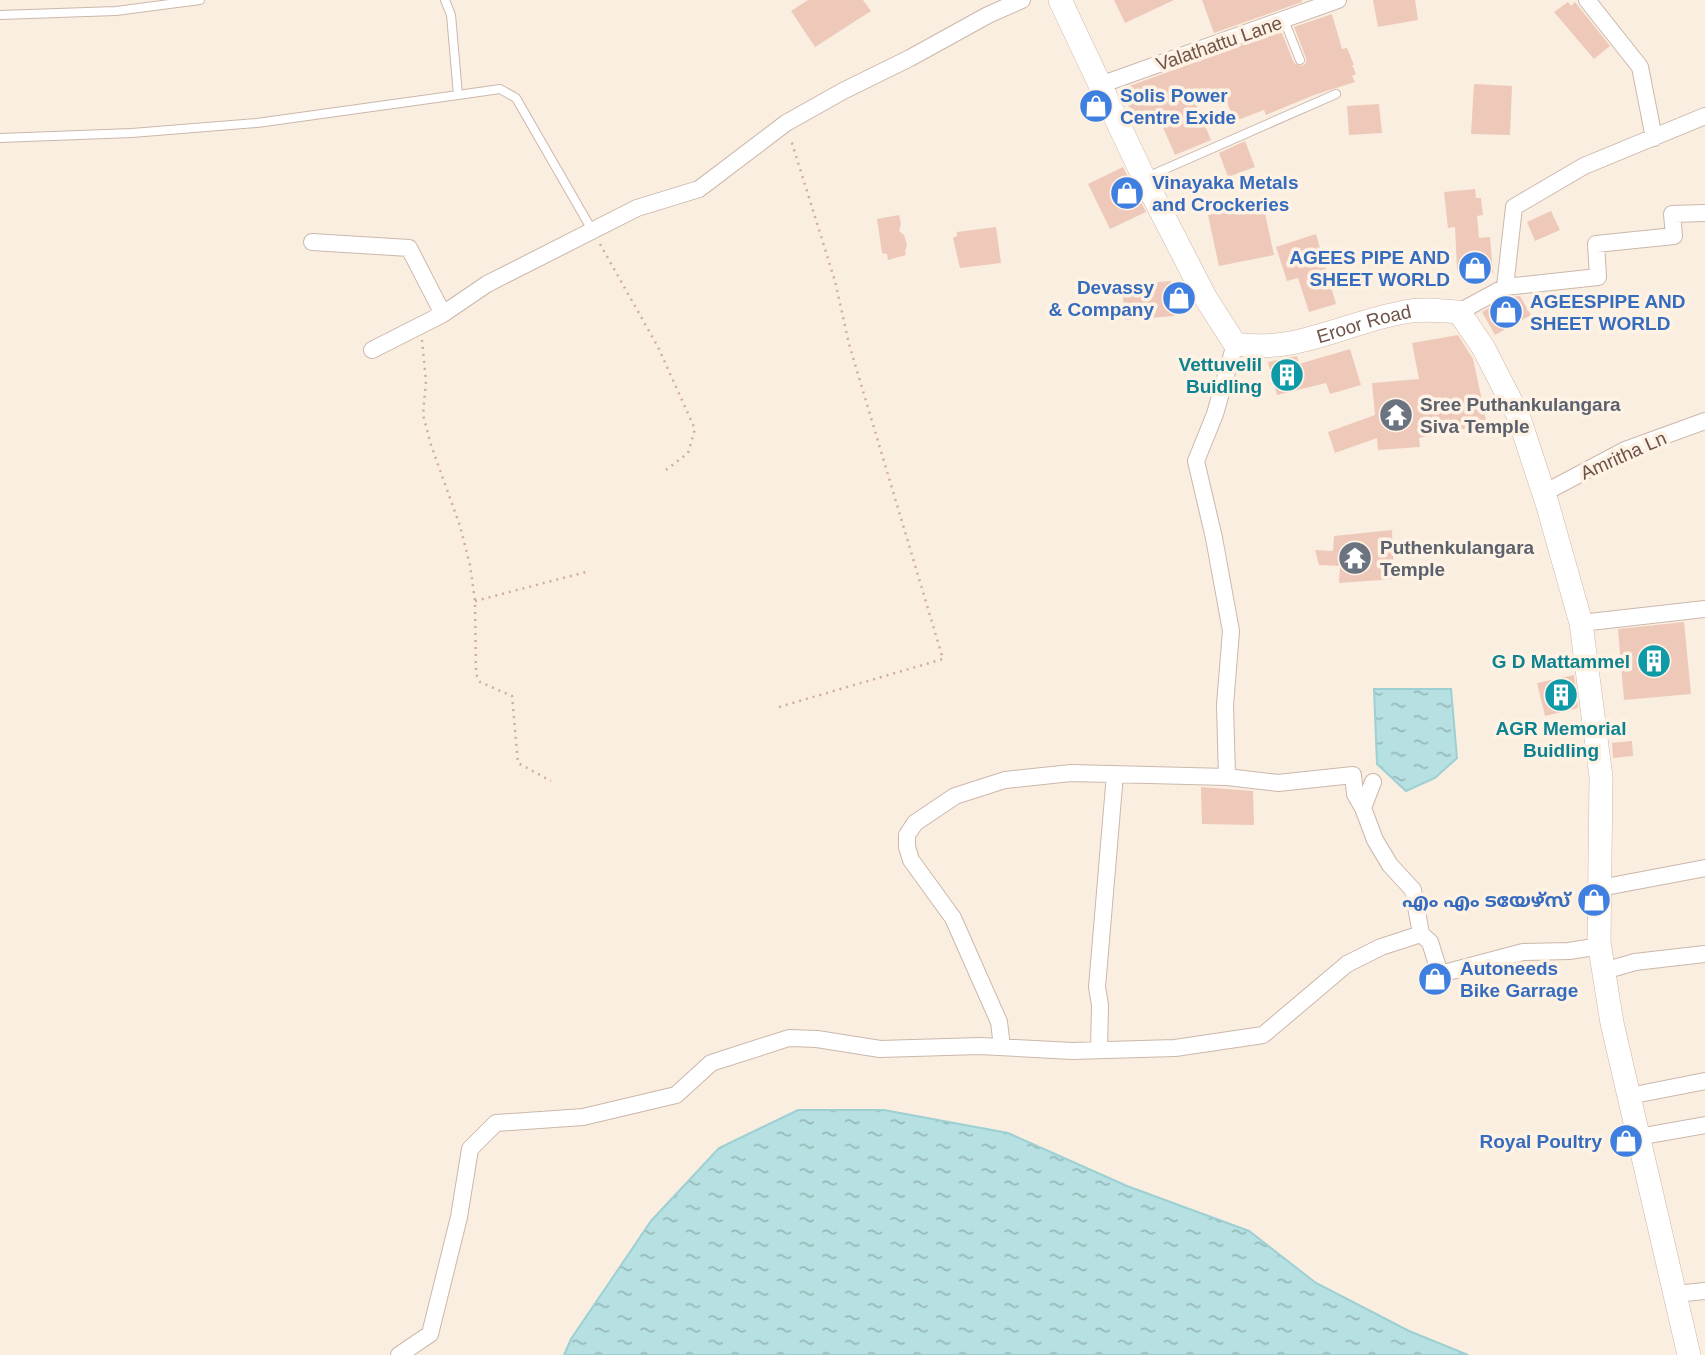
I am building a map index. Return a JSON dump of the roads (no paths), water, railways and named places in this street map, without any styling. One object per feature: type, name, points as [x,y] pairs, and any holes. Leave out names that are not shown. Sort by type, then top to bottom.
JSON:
[{"type":"main road","points":[[1060,0],[1144,178],[1205,297],[1236,344]]},
{"type":"main road","name":"Eroor Road","points":[[1236,344],[1257,347],[1288,345],[1405,312],[1459,312]]},
{"type":"main road","points":[[1459,312],[1483,347],[1518,415],[1581,623],[1601,777],[1600,946],[1612,1023],[1689,1355]]},
{"type":"street","points":[[372,350],[443,314],[487,284],[637,208],[699,189],[786,123],[988,15],[1022,0]]},
{"type":"street","name":"Valathattu Lane","points":[[1100,85],[1338,0]]},
{"type":"street","points":[[1587,0],[1640,67],[1654,138]]},
{"type":"street","points":[[1505,287],[1514,207],[1584,166],[1705,116]]},
{"type":"street","points":[[1459,312],[1505,287],[1598,277],[1595,244],[1674,236],[1672,214],[1705,213]]},
{"type":"street","points":[[312,242],[409,248],[443,314]]},
{"type":"street","points":[[1227,777],[1225,705],[1231,631],[1214,538],[1196,461],[1215,414],[1236,344]]},
{"type":"street","name":"Amritha Ln","points":[[1545,498],[1625,450],[1705,421]]},
{"type":"street","points":[[1581,623],[1705,609]]},
{"type":"street","points":[[1002,1047],[999,1023],[953,918],[911,860],[906,847],[907,835],[915,823],[955,796],[1005,780],[1071,772],[1227,777],[1278,783],[1353,775],[1355,794],[1376,840],[1390,865],[1413,890],[1421,934],[1430,943],[1440,974],[1523,952],[1569,951],[1600,946]]},
{"type":"street","points":[[1099,1050],[1100,1005],[1097,987],[1115,774]]},
{"type":"street","points":[[1363,808],[1373,782]]},
{"type":"street","points":[[1600,888],[1705,868]]},
{"type":"street","points":[[398,1355],[430,1334],[459,1217],[470,1149],[496,1123],[583,1117],[676,1095],[711,1063],[789,1038],[817,1039],[880,1049],[948,1046],[1072,1051],[1175,1048],[1263,1035],[1347,964],[1381,947],[1421,934]]},
{"type":"street","points":[[1604,971],[1635,962],[1705,954]]},
{"type":"street","points":[[1629,1096],[1705,1081]]},
{"type":"street","points":[[1638,1137],[1705,1125]]},
{"type":"street","points":[[1675,1294],[1705,1291]]},
{"type":"lane","points":[[0,15],[117,11],[200,0]]},
{"type":"lane","points":[[445,0],[451,15],[458,95]]},
{"type":"lane","points":[[1284,20],[1300,60]]},
{"type":"lane","points":[[0,138],[132,133],[257,123],[500,89],[516,98],[593,230]]},
{"type":"lane","points":[[1144,178],[1336,93]]},
{"type":"water","points":[[1374,689],[1451,689],[1457,758],[1435,778],[1406,791],[1377,764]]},
{"type":"water","points":[[798,1110],[884,1110],[1008,1133],[1127,1186],[1249,1231],[1316,1283],[1409,1331],[1468,1355],[564,1355],[571,1339],[651,1221],[719,1148]]},
{"type":"place","name":"Solis Power Centre Exide","points":[[1096,106]]},
{"type":"place","name":"Vinayaka Metals and Crockeries","points":[[1127,193]]},
{"type":"place","name":"AGEES PIPE AND SHEET WORLD","points":[[1475,268]]},
{"type":"place","name":"Devassy & Company","points":[[1179,298]]},
{"type":"place","name":"AGEESPIPE AND SHEET WORLD","points":[[1506,312]]},
{"type":"place","name":"Vettuvelil Buidling","points":[[1287,375]]},
{"type":"place","name":"Sree Puthankulangara Siva Temple","points":[[1396,415]]},
{"type":"place","name":"Puthenkulangara Temple","points":[[1355,558]]},
{"type":"place","name":"G D Mattammel","points":[[1654,661]]},
{"type":"place","name":"AGR Memorial Buidling","points":[[1561,695]]},
{"type":"place","name":"എം എം ടയേഴ്‌സ്","points":[[1594,900]]},
{"type":"place","name":"Autoneeds Bike Garrage","points":[[1435,979]]},
{"type":"place","name":"Royal Poultry","points":[[1626,1141]]}]
